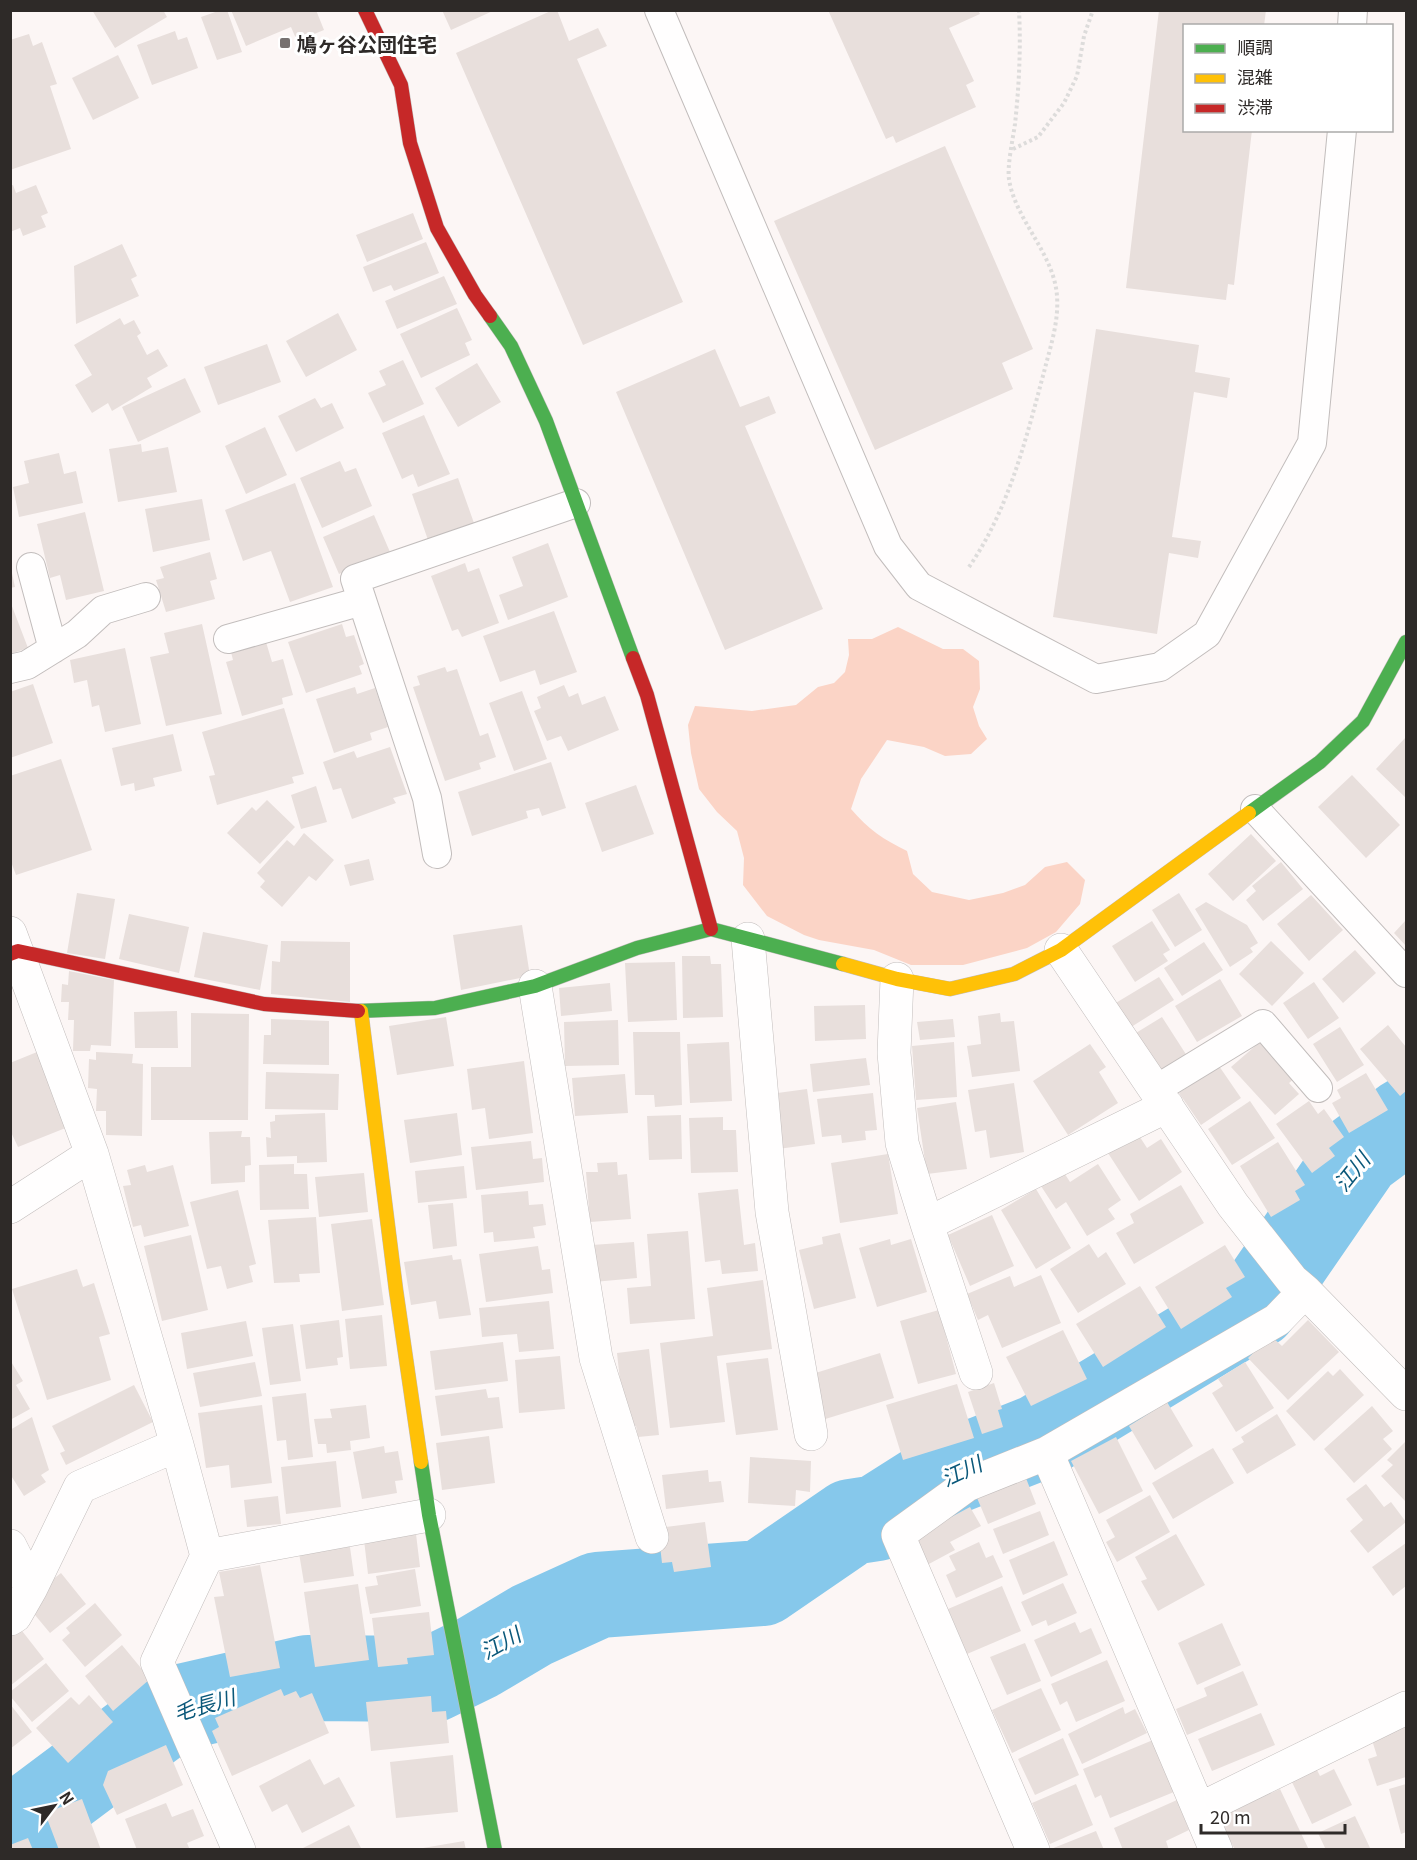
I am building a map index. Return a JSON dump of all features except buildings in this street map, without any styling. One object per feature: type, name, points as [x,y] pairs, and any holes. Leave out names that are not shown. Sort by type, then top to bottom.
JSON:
[{"type":"street","points":[[365,10],[401,85],[410,143],[437,228],[475,296],[511,346],[546,421],[647,695],[711,929]]},
{"type":"street","points":[[13,946],[264,1004],[361,1011],[435,1008],[535,986],[638,948],[711,929],[897,979],[951,989],[1014,974],[1060,950],[1320,762],[1363,721],[1407,642]]},
{"type":"street","points":[[748,939],[772,1212],[811,1434]]},
{"type":"street","points":[[13,946],[92,1154],[207,1556],[157,1662],[239,1850]]},
{"type":"street","points":[[1060,950],[1233,1205],[1292,1280],[1407,1394]]},
{"type":"street","points":[[897,979],[894,1053],[902,1143],[976,1373]]},
{"type":"street","points":[[535,986],[597,1358],[652,1537]]},
{"type":"street","points":[[361,1011],[396,1290],[429,1515],[495,1850]]},
{"type":"street","points":[[927,1224],[1161,1098]]},
{"type":"street","points":[[10,1207],[92,1154]]},
{"type":"street","points":[[1033,1850],[898,1535],[967,1485],[1047,1453],[1277,1320],[1305,1291]]},
{"type":"street","points":[[10,1619],[15,1616],[31,1588],[80,1487],[177,1445]]},
{"type":"street","points":[[1047,1453],[1216,1850]]},
{"type":"street","points":[[207,1556],[429,1515]]},
{"type":"street","points":[[10,1546],[31,1588]]},
{"type":"street","points":[[1200,1809],[1407,1708]]},
{"type":"lane","points":[[659,10],[888,546],[920,586],[1096,679],[1160,668],[1207,634],[1312,443],[1342,132]]},
{"type":"lane","points":[[437,854],[427,798],[355,579],[576,503]]},
{"type":"lane","points":[[31,567],[53,649]]},
{"type":"lane","points":[[10,669],[27,665],[77,634],[103,610],[146,597]]},
{"type":"lane","points":[[228,639],[362,601]]},
{"type":"lane","points":[[1255,809],[1407,973]]},
{"type":"lane","points":[[1161,1098],[1263,1024],[1318,1088]]},
{"type":"path","points":[[946,601],[976,558],[1004,503],[1028,433],[1055,328],[1058,296],[1049,264],[1020,210],[1008,178],[1020,42],[1020,10]]},
{"type":"path","points":[[1012,149],[1038,137],[1064,103],[1077,76],[1084,36],[1093,10]]},
{"type":"shaded area","points":[[898,627],[943,649],[963,649],[979,661],[980,689],[973,707],[979,726],[987,739],[971,754],[945,756],[924,747],[887,740],[861,779],[851,809],[877,833],[907,851],[913,874],[932,892],[969,900],[1003,893],[1025,885],[1045,867],[1067,862],[1085,880],[1080,904],[1056,932],[1027,948],[963,965],[911,965],[874,950],[804,935],[767,916],[743,885],[744,858],[737,831],[717,812],[699,789],[688,725],[695,706],[752,711],[796,705],[818,687],[834,683],[845,672],[849,655],[848,639],[872,639]]},
{"type":"waterway","name":"江川","points":[[10,1828],[30,1816],[173,1709],[308,1678],[433,1679],[478,1657],[532,1625],[598,1595],[762,1583],[851,1522],[877,1518],[948,1473],[1039,1437],[1255,1306],[1359,1155],[1406,1120]]},
{"type":"traffic: fast","points":[[490,316],[511,346],[546,421],[633,658]]},
{"type":"traffic: fast","points":[[1249,813],[1320,762],[1363,721],[1406,642]]},
{"type":"traffic: fast","points":[[358,1011],[435,1008],[535,986],[637,948],[711,929],[843,964]]},
{"type":"traffic: fast","points":[[421,1462],[429,1515],[495,1850]]},
{"type":"traffic: slow","points":[[843,964],[897,979],[950,989],[1014,974],[1061,950],[1249,813]]},
{"type":"traffic: slow","points":[[361,1011],[396,1290],[421,1462]]},
{"type":"traffic: jam","points":[[365,10],[401,85],[410,143],[437,228],[475,295],[490,316]]},
{"type":"traffic: jam","points":[[633,658],[647,695],[711,929]]},
{"type":"traffic: jam","points":[[10,954],[18,951],[264,1004],[358,1011]]},
{"type":"place","name":"鳩ヶ谷公団住宅","points":[[285,43]]},
{"type":"water label","name":"毛長川","points":[[204,1704]]}]
